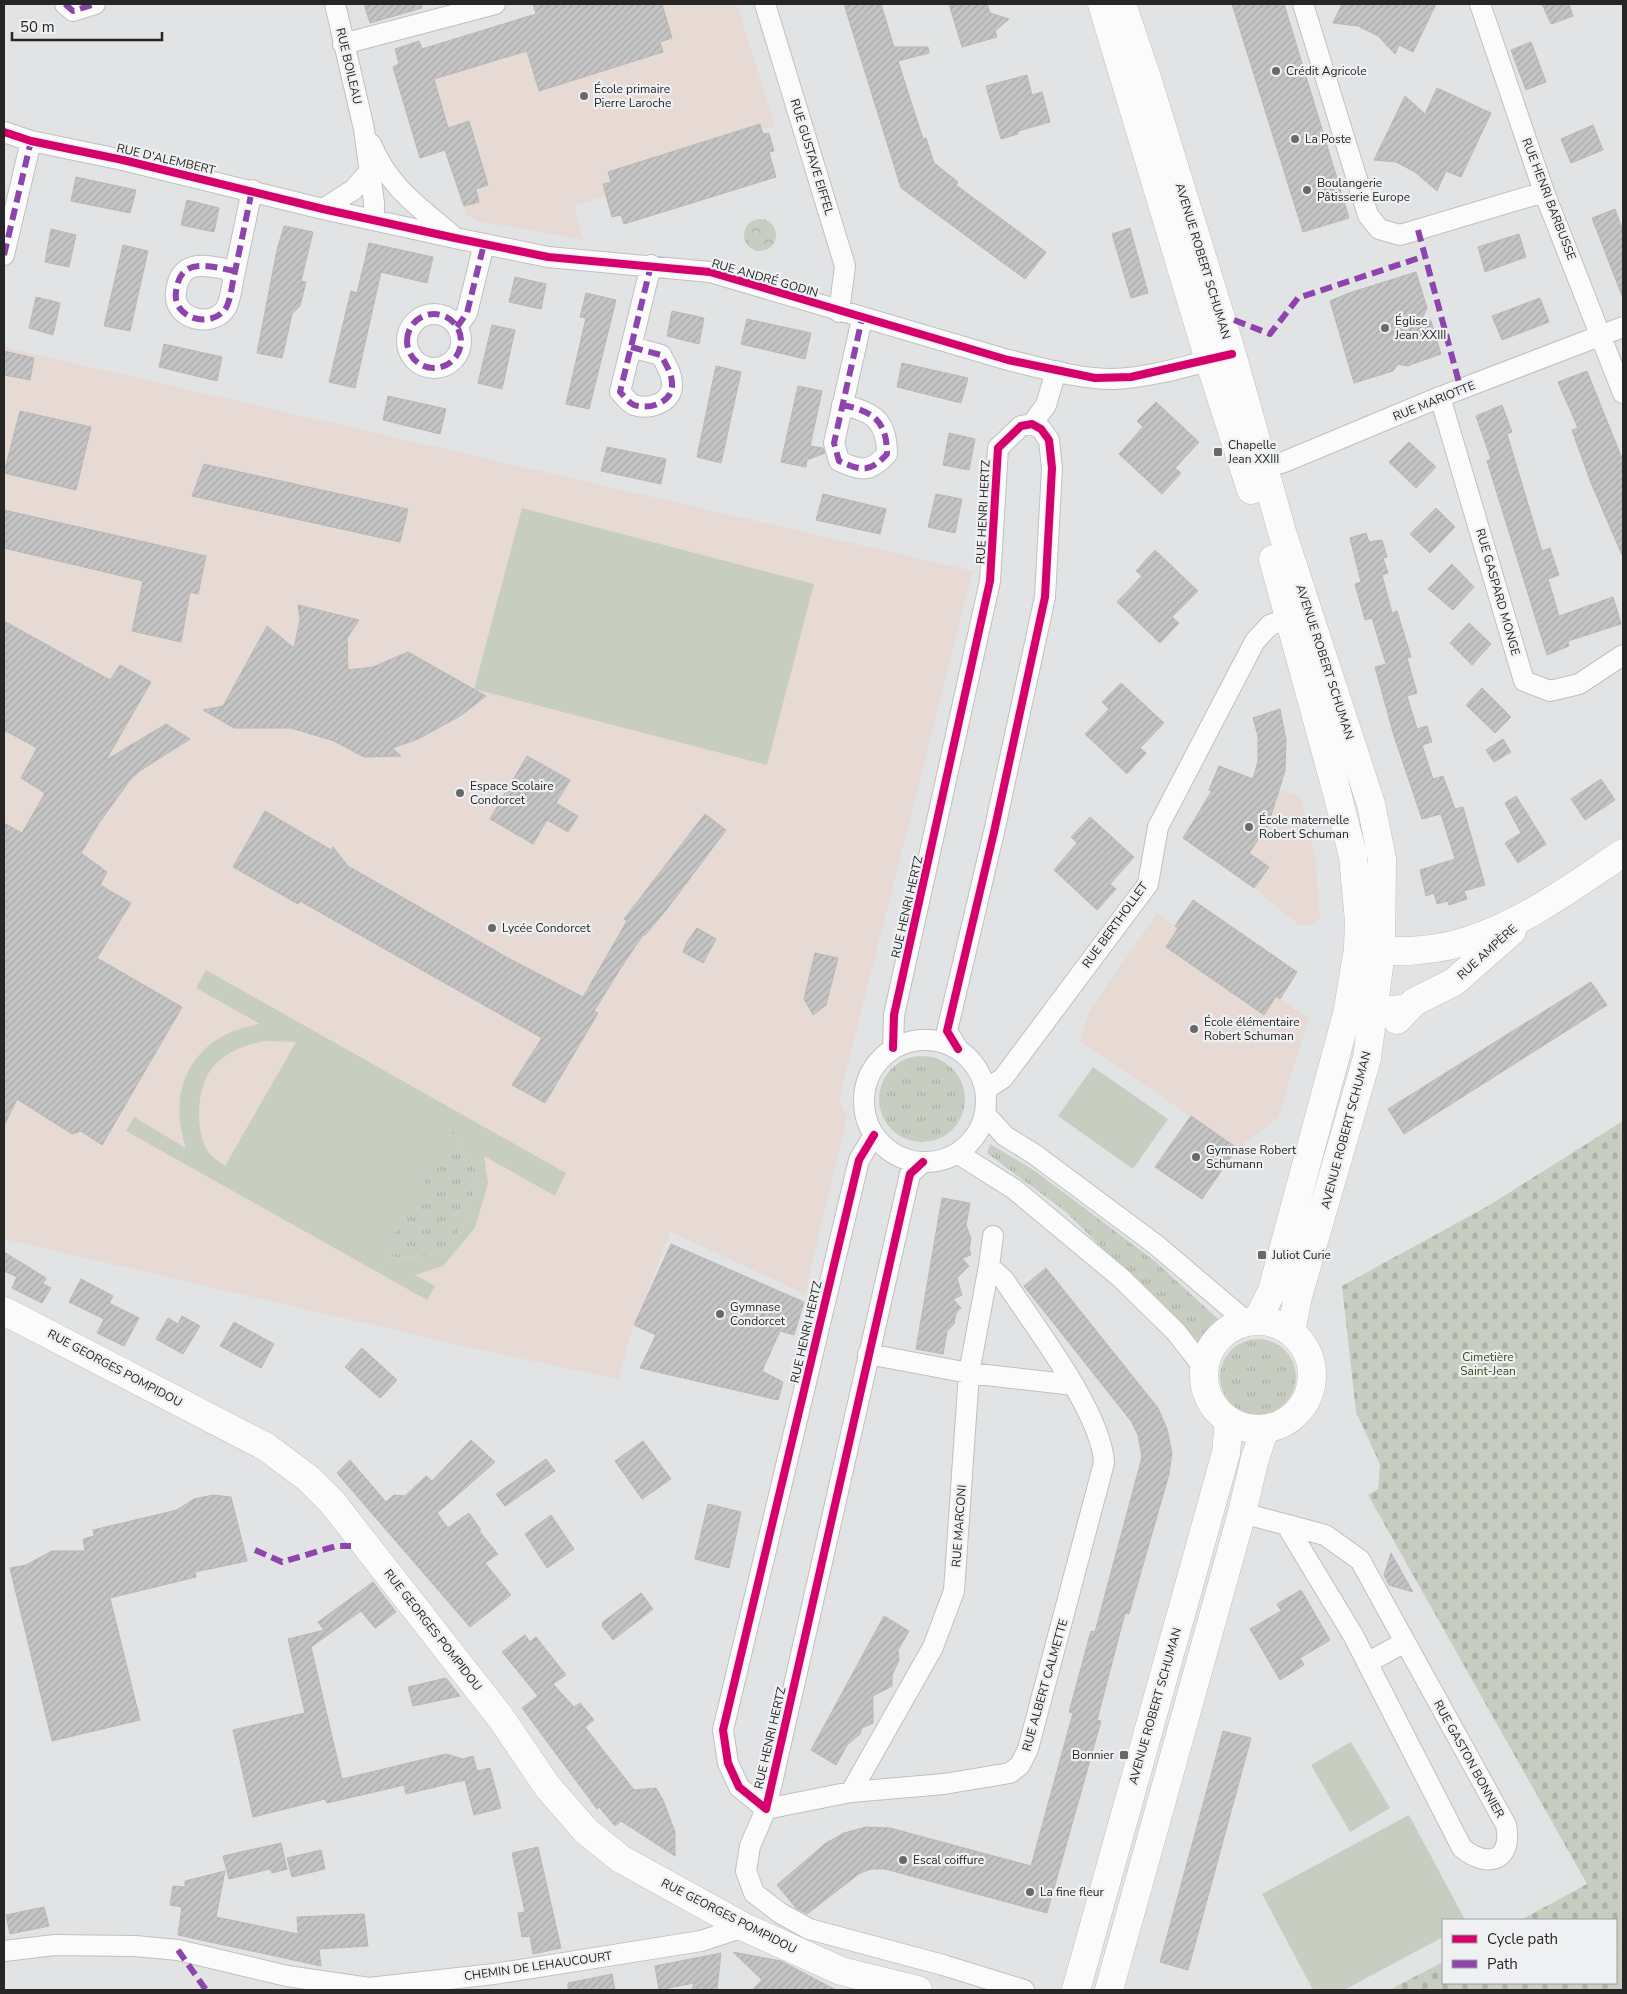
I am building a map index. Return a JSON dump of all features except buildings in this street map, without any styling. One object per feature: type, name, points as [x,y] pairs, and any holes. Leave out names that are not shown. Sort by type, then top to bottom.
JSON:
[{"type":"main road","name":"AVENUE ROBERT SCHUMAN","points":[[1102,4],[1221,357]]},
{"type":"main road","name":"AVENUE ROBERT SCHUMAN","points":[[1122,4],[1148,81],[1221,357],[1254,472],[1371,804],[1382,860],[1382,878],[1370,950],[1347,1014],[1272,1291],[1252,1322]]},
{"type":"main road","name":"AVENUE ROBERT SCHUMAN","points":[[1254,472],[1267,536],[1353,856],[1358,898],[1370,950],[1374,1008],[1367,1058],[1298,1296],[1291,1332]]},
{"type":"main road","name":"RUE AMPÈRE","points":[[1370,950],[1447,947],[1485,935],[1537,908],[1623,853]]},
{"type":"main road","points":[[1382,878],[1390,897],[1392,913],[1406,932],[1426,942],[1447,947]]},
{"type":"main road","name":"RUE AMPÈRE","points":[[1367,1058],[1414,1002],[1454,982],[1537,908]]},
{"type":"main road","name":"RUE AMPÈRE","points":[[1374,1008],[1395,1011],[1409,1007]]},
{"type":"main road","name":"RUE GEORGES POMPIDOU","points":[[4,1311],[266,1447],[309,1479],[355,1531],[501,1718],[547,1786],[586,1831],[621,1859],[744,1927],[803,1940],[837,1969],[868,1990]]},
{"type":"main road","points":[[1252,1322],[1272,1323],[1291,1332],[1304,1347],[1310,1360],[1312,1376],[1310,1391],[1303,1405],[1293,1416],[1280,1424],[1265,1429],[1241,1427],[1229,1421],[1217,1411],[1209,1398],[1204,1383],[1204,1368],[1209,1352],[1219,1338],[1232,1328],[1252,1322]]},
{"type":"main road","name":"AVENUE ROBERT SCHUMAN","points":[[1075,1985],[1226,1453],[1229,1421]]},
{"type":"main road","points":[[1109,1990],[1242,1513],[1255,1458],[1265,1429]]},
{"type":"main road","name":"RUE GEORGES POMPIDOU","points":[[837,1969],[918,1990]]},
{"type":"street","points":[[65,4],[73,11],[95,4]]},
{"type":"street","name":"RUE BOILEAU","points":[[335,4],[364,129],[374,219]]},
{"type":"street","points":[[343,44],[495,4]]},
{"type":"street","name":"RUE GUSTAVE EIFFEL","points":[[765,4],[845,266],[839,312]]},
{"type":"street","points":[[1303,4],[1368,215],[1379,229],[1400,236],[1544,192]]},
{"type":"street","name":"RUE HENRI BARBUSSE","points":[[1480,4],[1544,192],[1596,320],[1623,393]]},
{"type":"street","name":"RUE BOILEAU","points":[[364,129],[379,164],[390,180],[455,238]]},
{"type":"street","name":"RUE D'ALEMBERT","points":[[4,132],[31,141],[374,219]]},
{"type":"street","points":[[4,255],[8,218],[31,141]]},
{"type":"street","points":[[324,209],[354,190],[369,172]]},
{"type":"street","points":[[235,271],[252,190]]},
{"type":"street","name":"RUE ANDRÉ GODIN","points":[[374,219],[455,238],[548,256],[652,265],[730,277],[862,319],[1008,360],[1056,371],[1114,379],[1221,357]]},
{"type":"street","points":[[457,327],[468,313],[484,244]]},
{"type":"street","points":[[631,347],[652,265]]},
{"type":"street","points":[[842,405],[862,319]]},
{"type":"street","name":"RUE MARIOTTE","points":[[1254,472],[1623,327]]},
{"type":"street","points":[[958,1049],[943,1042],[926,1039],[909,1041],[893,1048],[873,1068],[864,1095],[864,1109],[874,1136],[887,1150],[904,1159],[923,1162],[940,1160],[956,1153],[975,1136],[985,1114],[985,1090],[975,1067],[958,1049],[947,1030],[998,813],[1045,598],[1052,468],[1049,440],[1041,430],[1032,424],[1046,405],[1056,371]]},
{"type":"street","name":"RUE GASPARD MONGE","points":[[1440,398],[1524,680],[1550,690],[1579,684],[1623,655]]},
{"type":"street","name":"RUE HENRI HERTZ","points":[[893,1048],[894,1015],[990,581],[998,448],[1021,426],[1032,424]]},
{"type":"street","name":"RUE BERTHOLLET","points":[[985,1090],[1003,1078],[1148,884],[1158,827],[1255,640],[1270,625],[1289,618]]},
{"type":"street","points":[[985,1114],[1005,1136],[1034,1154],[1156,1244],[1252,1322]]},
{"type":"street","name":"RUE HENRI HERTZ","points":[[874,1136],[859,1160],[723,1730],[728,1763],[739,1787],[766,1809],[910,1174],[923,1162]]},
{"type":"street","points":[[956,1153],[1014,1189],[1121,1278],[1176,1332],[1204,1368]]},
{"type":"street","name":"RUE MARCONI","points":[[851,1792],[933,1647],[954,1591],[969,1373],[993,1236]]},
{"type":"street","name":"RUE ALBERT CALMETTE","points":[[766,1809],[851,1792],[970,1780],[1010,1773],[1020,1765],[1028,1749],[1104,1463],[1101,1440],[1074,1385],[1004,1280],[989,1266]]},
{"type":"street","points":[[868,1354],[969,1373],[1074,1385]]},
{"type":"street","name":"RUE GASTON BONNIER","points":[[1242,1513],[1325,1535],[1360,1560],[1506,1826],[1508,1838],[1505,1851],[1497,1858],[1485,1860],[1474,1857],[1462,1848],[1353,1635],[1287,1526]]},
{"type":"street","points":[[1368,1663],[1405,1642]]},
{"type":"street","points":[[766,1809],[750,1846],[746,1871],[754,1893],[780,1913],[803,1940],[837,1937],[1024,1990]]},
{"type":"street","name":"CHEMIN DE LEHAUCOURT","points":[[4,1951],[55,1945],[135,1946],[178,1950],[287,1976],[369,1988],[494,1974],[701,1941],[744,1927]]},
{"type":"street","points":[[837,1937],[837,1969]]},
{"type":"shaded area","name":"École primaire Pierre Laroche","points":[[533,4],[737,4],[775,126],[762,130],[775,177],[612,217],[606,196],[574,205],[583,240],[479,221],[466,215],[445,150],[420,158],[393,67],[399,64],[395,49],[419,41],[422,49],[536,14]]},
{"type":"shaded area","name":"Espace Scolaire Condorcet","points":[[4,347],[973,571],[839,1099],[847,1117],[805,1294],[671,1232],[634,1325],[618,1379],[476,1349],[4,1239]]},
{"type":"shaded area","name":"École maternelle Robert Schuman","points":[[1280,709],[1286,740],[1285,771],[1279,789],[1301,797],[1316,862],[1320,918],[1311,925],[1300,926],[1254,888],[1183,838],[1198,816],[1219,766],[1253,779],[1258,761],[1258,737],[1253,718]]},
{"type":"shaded area","name":"École élémentaire Robert Schuman","points":[[1193,900],[1297,972],[1280,999],[1309,1018],[1278,1118],[1237,1148],[1079,1041],[1090,1011],[1157,913],[1175,926]]},
{"type":"green space","points":[[760,219],[766,220],[771,224],[775,229],[775,241],[771,246],[766,250],[760,251],[754,250],[749,246],[745,241],[744,235],[745,229],[749,224],[754,220]]},
{"type":"green space","points":[[522,508],[814,584],[767,765],[474,689]]},
{"type":"green space","points":[[206,970],[566,1173],[555,1196],[484,1156],[488,1183],[475,1228],[443,1266],[415,1275],[435,1286],[427,1300],[126,1131],[134,1117],[186,1148],[180,1125],[180,1104],[183,1084],[191,1066],[202,1051],[218,1039],[237,1030],[260,1024],[196,988]],"holes":[[[267,1041],[296,1042],[225,1166],[210,1154],[201,1134],[199,1110],[203,1086],[207,1076],[219,1061],[245,1046]],[[453,1131],[477,1173],[470,1210],[461,1228],[453,1239],[434,1253],[410,1258],[383,1255]]]},
{"type":"green space","points":[[922,1056],[939,1059],[953,1068],[962,1082],[965,1099],[962,1116],[953,1130],[939,1139],[922,1142],[905,1139],[891,1130],[882,1116],[879,1099],[882,1082],[891,1068],[905,1059]]},
{"type":"green space","points":[[1093,1067],[1168,1119],[1133,1169],[1058,1116]]},
{"type":"green space","name":"Cimetière Saint-Jean","points":[[1623,1121],[1623,1990],[1389,1990],[1442,1963],[1442,1984],[1617,1984],[1617,1919],[1523,1919],[1587,1884],[1368,1495],[1378,1489],[1380,1464],[1356,1412],[1342,1286],[1488,1206]]},
{"type":"green space","points":[[453,1130],[477,1173],[470,1210],[461,1228],[453,1239],[434,1253],[410,1257],[382,1255]]},
{"type":"green space","points":[[990,1144],[1035,1171],[1156,1262],[1218,1319],[1197,1343],[1066,1212],[987,1153]]},
{"type":"green space","points":[[1258,1339],[1273,1342],[1285,1350],[1293,1362],[1296,1377],[1293,1392],[1285,1404],[1273,1412],[1258,1415],[1243,1412],[1231,1404],[1223,1392],[1220,1377],[1223,1362],[1231,1350],[1243,1342]]},
{"type":"green space","points":[[1351,1742],[1390,1808],[1350,1832],[1311,1765]]},
{"type":"green space","points":[[1409,1815],[1464,1919],[1442,1919],[1442,1938],[1344,1990],[1313,1990],[1262,1894]]},
{"type":"marked path","points":[[65,4],[73,11],[95,4]]},
{"type":"marked path","points":[[4,255],[31,141]]},
{"type":"marked path","points":[[235,271],[206,266],[189,268],[183,273],[176,292],[177,302],[181,309],[187,315],[205,320],[221,313],[227,306],[230,295],[252,190]]},
{"type":"marked path","points":[[1418,230],[1461,390]]},
{"type":"marked path","points":[[457,327],[467,313],[484,244]]},
{"type":"marked path","points":[[1234,320],[1270,334],[1298,298],[1425,256]]},
{"type":"marked path","points":[[631,347],[661,355],[670,373],[672,384],[669,396],[653,406],[634,405],[620,392],[651,265]]},
{"type":"marked path","points":[[434,314],[444,316],[453,322],[459,331],[461,341],[459,351],[453,360],[444,366],[434,368],[424,366],[415,360],[409,351],[407,341],[409,331],[415,322],[424,316],[434,314]]},
{"type":"marked path","points":[[842,405],[853,407],[870,414],[881,426],[887,454],[875,465],[859,468],[839,461],[834,443],[862,319]]},
{"type":"marked path","points":[[255,1550],[282,1562],[336,1546],[351,1546]]},
{"type":"marked path","points":[[178,1950],[206,1990]]},
{"type":"cycle path","points":[[4,132],[31,141],[123,160],[323,209],[548,257],[710,272],[1008,360],[1095,378],[1131,377],[1232,354]]},
{"type":"cycle path","points":[[893,1048],[894,1015],[990,581],[998,448],[1021,426],[1032,424],[1041,429],[1049,440],[1052,468],[1045,597],[994,832],[947,1031],[958,1049]]},
{"type":"cycle path","points":[[874,1135],[859,1160],[723,1730],[728,1763],[739,1787],[766,1809],[910,1174],[923,1162]]},
{"type":"place","name":"Crédit Agricole","points":[[1276,71]]},
{"type":"place","name":"École primaire Pierre Laroche","points":[[584,96]]},
{"type":"place","name":"La Poste","points":[[1295,139]]},
{"type":"place","name":"Boulangerie Pâtisserie Europe","points":[[1307,190]]},
{"type":"place","name":"Église Jean XXIII","points":[[1385,328]]},
{"type":"place","name":"Chapelle Jean XXIII","points":[[1218,452]]},
{"type":"place","name":"Espace Scolaire Condorcet","points":[[460,793]]},
{"type":"place","name":"École maternelle Robert Schuman","points":[[1249,827]]},
{"type":"place","name":"Lycée Condorcet","points":[[492,928]]},
{"type":"place","name":"École élémentaire Robert Schuman","points":[[1194,1029]]},
{"type":"place","name":"Gymnase Robert Schumann","points":[[1196,1157]]},
{"type":"place","name":"Juliot Curie","points":[[1262,1255]]},
{"type":"place","name":"Gymnase Condorcet","points":[[720,1314]]},
{"type":"place","name":"Bonnier","points":[[1124,1755]]},
{"type":"place","name":"Escal coiffure","points":[[903,1860]]},
{"type":"place","name":"La fine fleur","points":[[1030,1892]]}]
